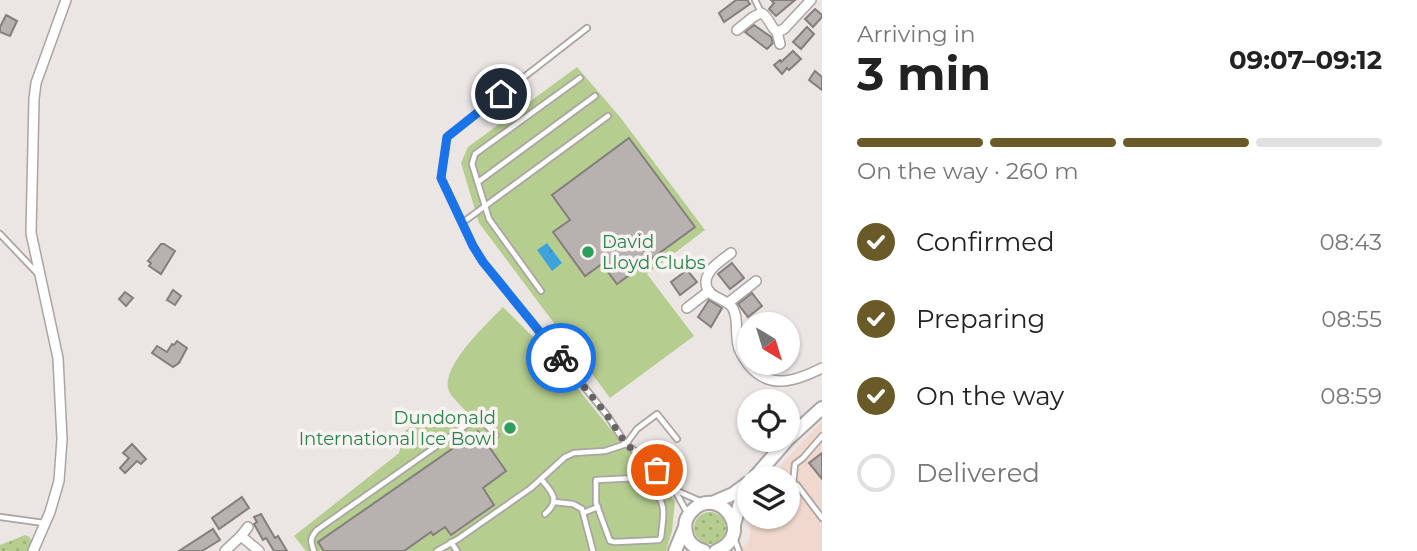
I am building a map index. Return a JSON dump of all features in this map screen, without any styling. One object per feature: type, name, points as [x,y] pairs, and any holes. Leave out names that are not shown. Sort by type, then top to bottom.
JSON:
[{"type":"street","points":[[33,551],[50,512],[59,481],[62,439],[58,358],[31,233],[34,99],[36,83],[66,0]]},
{"type":"street","points":[[778,32],[811,0]]},
{"type":"street","points":[[737,30],[761,13],[778,32],[780,44]]},
{"type":"street","points":[[731,253],[713,267],[706,285],[709,291],[732,307],[737,341]]},
{"type":"street","points":[[728,303],[756,281]]},
{"type":"street","points":[[687,308],[709,291]]},
{"type":"street","points":[[760,375],[787,382],[798,380],[822,368]]},
{"type":"street","points":[[765,466],[822,408]]},
{"type":"street","points":[[675,551],[694,508],[737,492]]},
{"type":"street","points":[[708,503],[726,510],[732,519],[734,530]]},
{"type":"street","points":[[717,551],[727,545],[737,516]]},
{"type":"street","points":[[687,521],[686,534],[691,544],[704,551]]},
{"type":"street","points":[[225,551],[248,527]]},
{"type":"street","points":[[241,536],[259,551]]},
{"type":"lane","points":[[755,0],[761,13]]},
{"type":"lane","points":[[587,28],[447,137],[441,178],[483,262],[607,415],[626,444],[645,458],[674,489],[687,521]]},
{"type":"lane","points":[[541,291],[489,219],[472,164],[475,154],[580,78]]},
{"type":"lane","points":[[478,182],[596,96]]},
{"type":"lane","points":[[462,223],[608,116]]},
{"type":"lane","points":[[0,234],[41,277]]},
{"type":"lane","points":[[437,551],[531,488],[565,457],[574,453],[605,451],[626,444],[637,429],[657,414],[677,439]]},
{"type":"lane","points":[[314,551],[310,542],[311,536],[317,530],[472,421],[484,422],[496,435]]},
{"type":"lane","points":[[822,436],[795,464],[793,484],[797,485],[822,517]]},
{"type":"lane","points":[[638,478],[660,497],[663,504],[661,537],[659,540],[610,541],[598,508],[596,480],[638,478]]},
{"type":"lane","points":[[541,479],[554,496],[552,508],[545,513]]},
{"type":"lane","points":[[674,489],[708,503]]},
{"type":"lane","points":[[554,502],[573,504],[582,509],[593,551]]},
{"type":"lane","points":[[583,513],[598,508]]},
{"type":"lane","points":[[0,517],[45,523]]},
{"type":"lane","points":[[734,530],[739,551]]},
{"type":"lane","points":[[451,542],[457,551]]},
{"type":"shaded area","points":[[822,421],[822,551],[737,551],[749,542],[750,529],[800,529],[800,466],[780,466],[793,452],[800,452],[800,445]]},
{"type":"green space","name":"David Lloyd Clubs","points":[[577,67],[620,117],[705,230],[647,274],[694,336],[610,398],[479,223],[461,163],[468,147]]},
{"type":"green space","name":"Dundonald International Ice Bowl","points":[[503,307],[548,352],[608,426],[675,501],[672,531],[666,551],[306,551],[294,536],[399,453],[405,431],[422,419],[468,414],[450,393],[450,372],[466,347]]},
{"type":"green space","points":[[710,512],[721,517],[726,528],[721,539],[710,544],[699,539],[694,528],[699,517]]},
{"type":"green space","points":[[25,535],[30,537],[31,541],[28,551],[0,551],[0,545]]},
{"type":"water","points":[[547,243],[562,263],[552,271],[537,250]]},
{"type":"building","points":[[736,0],[747,0],[750,4],[724,22],[719,13]]},
{"type":"building","points":[[771,0],[795,0],[776,16],[769,9],[774,3]]},
{"type":"building","points":[[815,9],[822,17],[813,27],[805,19]]},
{"type":"building","points":[[6,15],[17,21],[10,36],[0,32]]},
{"type":"building","points":[[754,25],[771,37],[773,43],[767,49],[745,32]]},
{"type":"building","points":[[807,27],[814,34],[801,49],[793,42]]},
{"type":"building","points":[[793,51],[801,59],[782,74],[774,65]]},
{"type":"building","points":[[815,71],[822,77],[822,90],[809,80]]},
{"type":"building","points":[[629,138],[695,227],[617,284],[602,264],[585,276],[553,232],[570,220],[552,195]]},
{"type":"building","points":[[161,244],[175,251],[161,274],[149,266],[151,263],[148,261]]},
{"type":"building","points":[[732,263],[744,278],[730,289],[718,274]]},
{"type":"building","points":[[687,270],[697,282],[680,295],[671,282]]},
{"type":"building","points":[[173,290],[181,296],[175,305],[167,300]]},
{"type":"building","points":[[125,292],[133,298],[126,306],[119,299]]},
{"type":"building","points":[[752,293],[762,306],[754,312],[744,312],[738,304]]},
{"type":"building","points":[[709,300],[722,308],[711,327],[698,317]]},
{"type":"building","points":[[177,341],[187,348],[179,363],[173,367],[152,353],[157,346],[167,352]]},
{"type":"building","points":[[478,431],[506,471],[483,488],[494,505],[451,535],[445,527],[433,535],[431,532],[404,551],[324,551],[318,542]]},
{"type":"building","points":[[132,444],[146,459],[141,464],[137,461],[125,473],[120,468],[129,458],[123,453]]},
{"type":"building","points":[[822,453],[822,479],[809,463]]},
{"type":"building","points":[[242,497],[249,508],[219,529],[212,518]]},
{"type":"building","points":[[261,514],[275,538],[278,536],[287,551],[274,551],[266,538],[263,540],[254,524],[257,522],[254,517]]},
{"type":"building","points":[[213,529],[220,540],[202,551],[179,551]]},
{"type":"way so far","points":[[561,358],[607,415],[626,444],[657,470]]},
{"type":"place","name":"David Lloyd Clubs","points":[[588,252]]},
{"type":"place","name":"Dundonald International Ice Bowl","points":[[510,428]]},
{"type":"route","points":[[501,94],[447,137],[441,178],[483,262],[561,358]]}]
